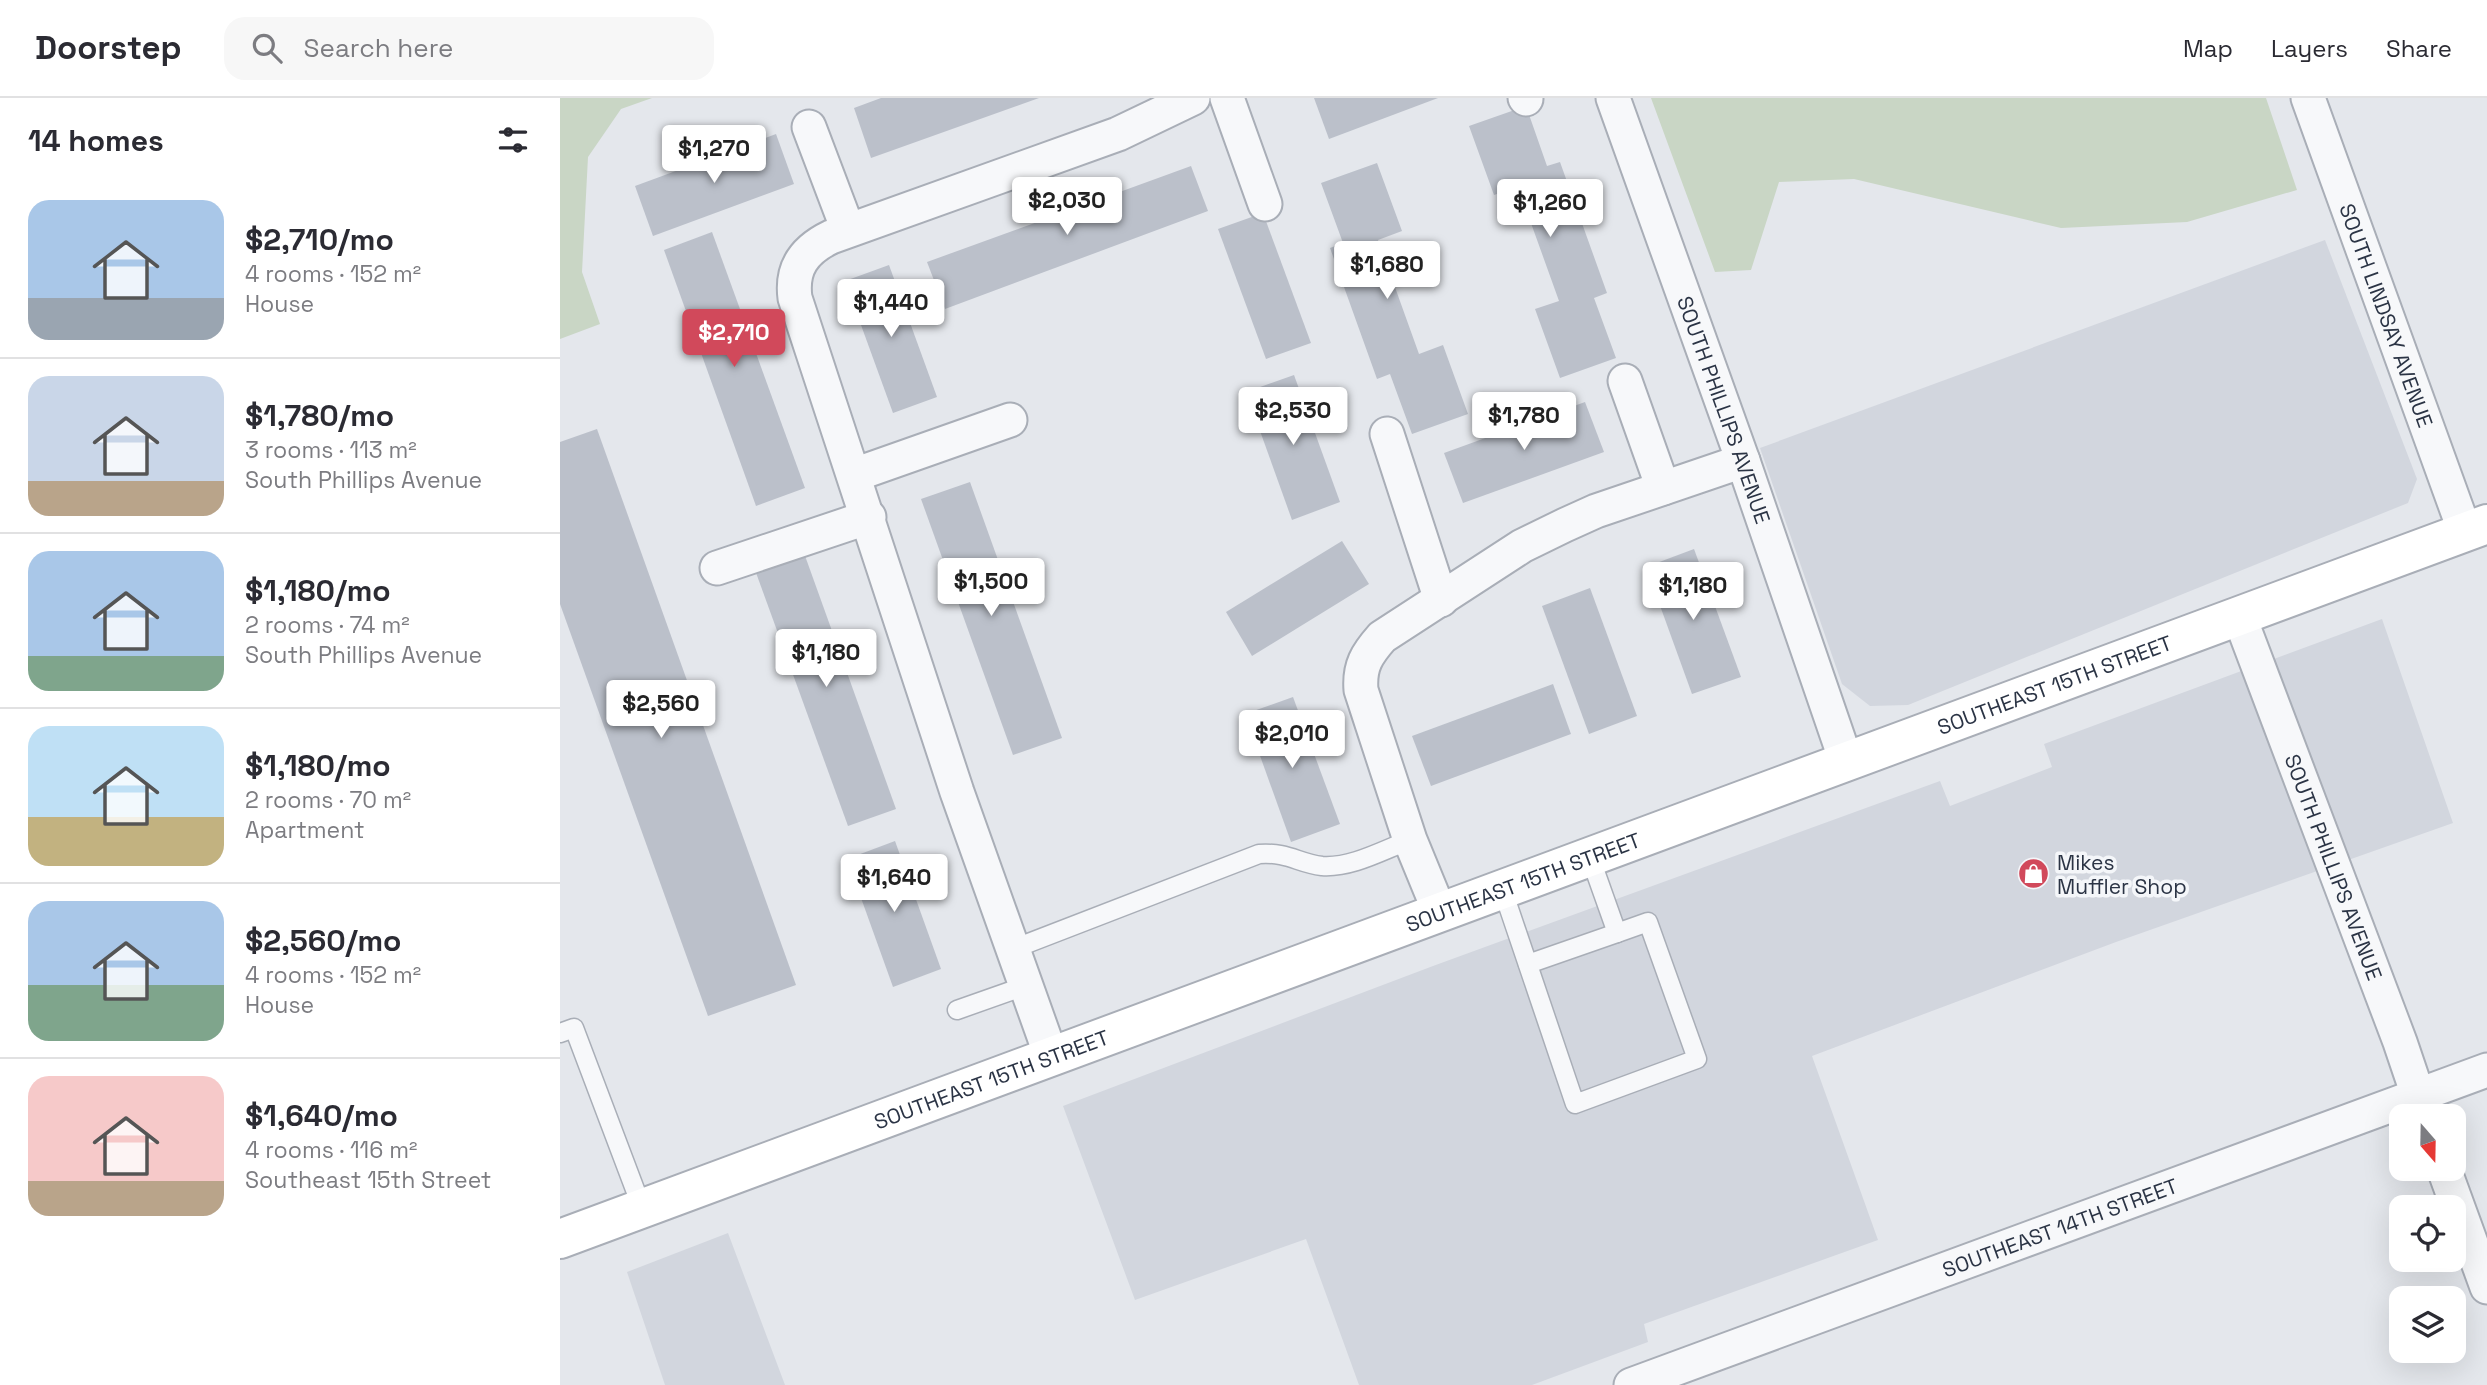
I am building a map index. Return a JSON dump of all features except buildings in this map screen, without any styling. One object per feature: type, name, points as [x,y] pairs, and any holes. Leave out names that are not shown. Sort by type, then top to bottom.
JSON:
[{"type":"main road","name":"SOUTHEAST 15TH STREET","points":[[560,1239],[1503,891],[1846,761],[2240,618],[2476,528]]},
{"type":"street","points":[[1051,1056],[957,792],[793,287],[798,265],[806,252],[848,230],[1118,134],[1193,98]]},
{"type":"street","points":[[1227,98],[1265,204]]},
{"type":"street","name":"SOUTH PHILLIPS AVENUE","points":[[1613,98],[1743,461],[1846,761]]},
{"type":"street","name":"SOUTH LINDSAY AVENUE","points":[[2308,98],[2476,528]]},
{"type":"street","points":[[809,127],[848,230]]},
{"type":"street","points":[[1625,381],[1663,488]]},
{"type":"street","points":[[855,475],[1010,420]]},
{"type":"street","points":[[1387,434],[1441,600]]},
{"type":"street","points":[[1440,913],[1410,840],[1366,706],[1360,676],[1366,658],[1382,637],[1522,546],[1595,510],[1743,461]]},
{"type":"street","points":[[717,568],[869,517]]},
{"type":"street","name":"SOUTH PHILLIPS AVENUE","points":[[2240,618],[2421,1104]]},
{"type":"street","name":"SOUTHEAST 14TH STREET","points":[[2426,1104],[2487,1070]]},
{"type":"street","name":"SOUTHEAST 14TH STREET","points":[[1631,1385],[2389,1118]]},
{"type":"street","points":[[2448,1181],[2487,1287]]},
{"type":"lane","points":[[1013,949],[1259,854],[1280,853],[1321,866],[1344,865],[1410,840]]},
{"type":"lane","points":[[1590,857],[1617,933]]},
{"type":"lane","points":[[1503,891],[1575,1104],[1698,1059],[1648,922],[1528,964]]},
{"type":"lane","points":[[957,1010],[1025,986]]},
{"type":"lane","points":[[560,1033],[574,1028],[642,1208]]},
{"type":"shaded area","points":[[2325,240],[2417,479],[2408,503],[1908,705],[1870,706],[1842,684],[1760,448]]},
{"type":"shaded area","points":[[2382,619],[2453,823],[2116,942],[1812,1056],[1878,1240],[1644,1324],[1648,1342],[1532,1385],[1359,1385],[1306,1239],[1135,1300],[1063,1106],[1433,966],[1940,781],[1950,806],[2052,767],[2044,744]]},
{"type":"shaded area","points":[[728,1233],[785,1385],[665,1385],[627,1272]]},
{"type":"green space","points":[[560,98],[652,98],[621,109],[588,157],[582,272],[600,324],[560,339]]},
{"type":"green space","points":[[1651,98],[2266,98],[2297,190],[2187,222],[2061,228],[1854,179],[1779,182],[1751,270],[1715,272]]},
{"type":"place","name":"Mikes Muffler Shop","points":[[2034,874]]}]
